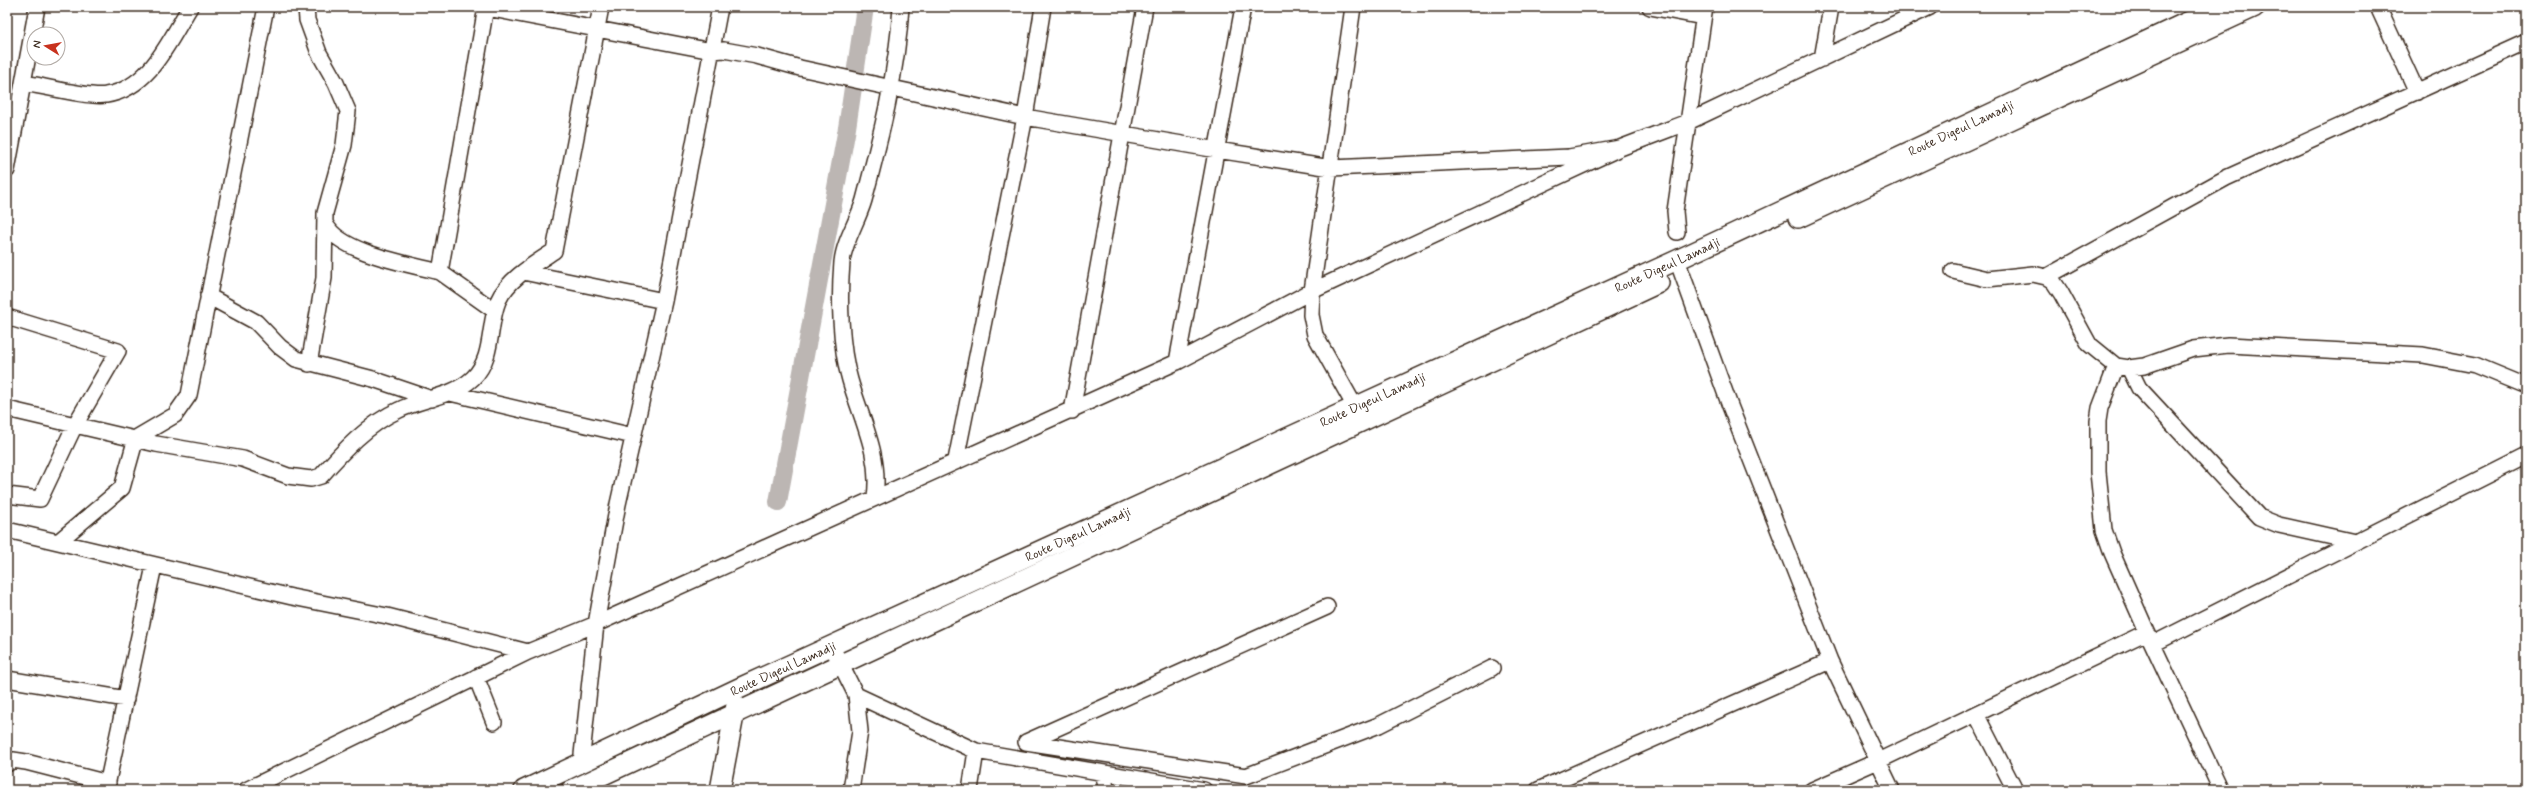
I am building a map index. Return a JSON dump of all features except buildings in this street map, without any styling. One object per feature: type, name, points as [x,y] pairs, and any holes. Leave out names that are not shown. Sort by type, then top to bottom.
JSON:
[{"type":"main road","name":"Route Digeul Lamadji","points":[[571,790],[1679,266],[2219,7]]},
{"type":"main road","name":"Route Digeul Lamadji","points":[[524,790],[739,688],[1354,406],[1679,266],[2255,7]]},
{"type":"main road","points":[[720,790],[739,688]]},
{"type":"street","points":[[7,170],[37,7]]},
{"type":"street","points":[[24,83],[106,95],[138,82],[164,51],[190,7]]},
{"type":"street","points":[[58,542],[122,488],[136,438],[175,415],[189,395],[266,7]]},
{"type":"street","points":[[306,7],[307,20],[320,53],[336,83],[348,111],[344,145],[325,212],[324,278],[309,364]]},
{"type":"street","points":[[440,272],[485,7],[712,51],[724,50],[758,56],[892,89],[1025,117],[1331,168],[1569,157],[1620,148]]},
{"type":"street","points":[[7,409],[136,438],[243,459],[288,476],[311,479],[320,476],[366,431],[398,410],[450,393],[474,378],[483,365],[498,300],[523,272],[554,251],[601,7]]},
{"type":"street","points":[[581,764],[596,624],[633,436],[664,301],[720,7]]},
{"type":"street","points":[[875,497],[877,473],[873,447],[850,379],[845,359],[842,262],[864,202],[892,89],[901,7]]},
{"type":"street","points":[[956,460],[1025,117],[1043,7]]},
{"type":"street","points":[[1072,411],[1145,7]]},
{"type":"street","points":[[1176,362],[1243,7]]},
{"type":"street","points":[[1353,7],[1331,168],[1312,291],[1311,314],[1315,334],[1354,406]]},
{"type":"street","points":[[1650,7],[1704,12],[1675,211],[1677,232]]},
{"type":"street","points":[[1822,59],[1831,7]]},
{"type":"street","points":[[246,790],[528,652],[596,624],[956,460],[1072,411],[1176,362],[1312,291],[1620,148],[1688,122],[1930,7]]},
{"type":"street","points":[[2378,7],[2417,92]]},
{"type":"street","points":[[2046,277],[2226,178],[2526,42]]},
{"type":"street","points":[[325,222],[328,229],[337,237],[360,250],[440,272],[495,311]]},
{"type":"street","points":[[1679,266],[1730,406],[1830,661],[1892,790]]},
{"type":"street","points":[[1953,271],[1970,277],[1987,279],[2033,274],[2046,277],[2053,281],[2061,292],[2089,344],[2122,367],[2144,393],[2260,517],[2279,524],[2355,542]]},
{"type":"street","points":[[523,272],[664,301]]},
{"type":"street","points":[[208,296],[256,322],[280,347],[296,359],[309,364],[373,379],[432,399]]},
{"type":"street","points":[[7,317],[118,352],[75,425],[40,499],[7,495]]},
{"type":"street","points":[[2122,367],[2144,366],[2193,349],[2228,345],[2423,355],[2475,365],[2526,386]]},
{"type":"street","points":[[2122,367],[2100,408],[2098,421],[2101,511],[2112,554],[2221,790]]},
{"type":"street","points":[[450,393],[633,436]]},
{"type":"street","points":[[1812,790],[1878,761],[1976,714],[2150,638],[2355,542],[2526,456]]},
{"type":"street","points":[[7,530],[154,566],[387,616],[528,652]]},
{"type":"street","points":[[7,764],[13,760],[26,762],[107,786],[154,566]]},
{"type":"street","points":[[999,754],[1328,608]]},
{"type":"street","points":[[832,645],[856,695],[860,731],[851,790]]},
{"type":"street","points":[[1538,790],[1830,661]]},
{"type":"street","points":[[1026,742],[1246,776],[1379,725],[1492,668]]},
{"type":"street","points":[[476,677],[494,722]]},
{"type":"street","points":[[7,679],[126,699]]},
{"type":"street","points":[[856,695],[976,751],[1204,790]]},
{"type":"street","points":[[1976,714],[2015,790]]},
{"type":"street","points":[[970,790],[976,751]]},
{"type":"street","points":[[1104,774],[1106,790]]},
{"type":"waterway","points":[[778,502],[847,128],[865,7]]}]
